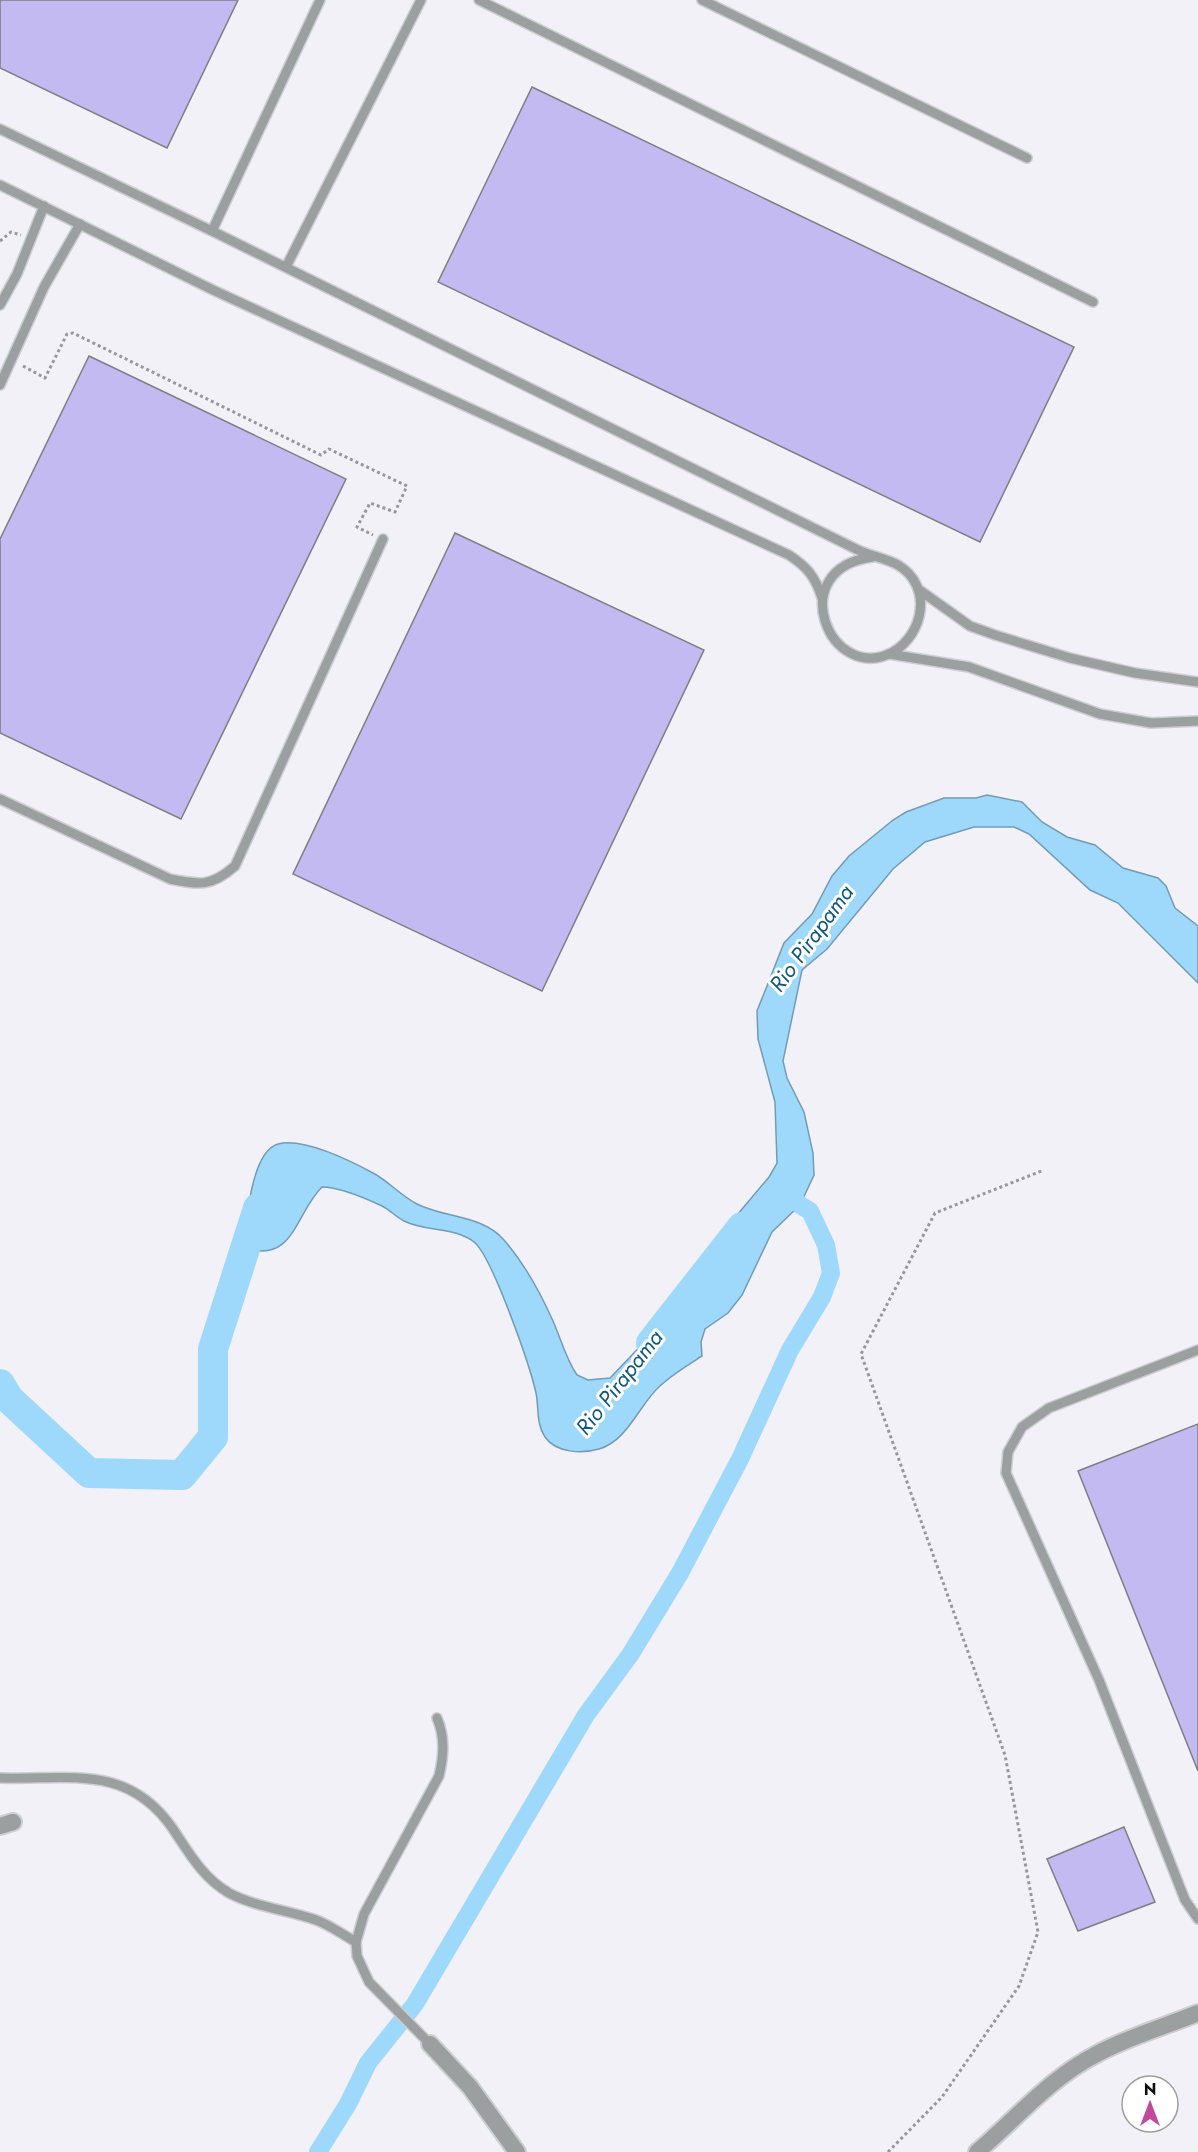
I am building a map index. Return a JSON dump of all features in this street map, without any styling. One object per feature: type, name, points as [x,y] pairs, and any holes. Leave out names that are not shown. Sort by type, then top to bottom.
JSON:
[{"type":"street","points":[[977,2152],[1050,2085],[1073,2068],[1118,2044],[1198,2013]]},
{"type":"street","points":[[430,2044],[470,2087],[517,2152]]},
{"type":"lane","points":[[212,231],[320,0]]},
{"type":"lane","points":[[286,267],[421,0]]},
{"type":"lane","points":[[479,0],[1093,302]]},
{"type":"lane","points":[[702,0],[1027,158]]},
{"type":"lane","points":[[0,129],[286,267],[873,557],[900,566],[911,576],[918,589],[921,604],[920,620],[914,634],[903,646],[889,654]]},
{"type":"lane","points":[[0,185],[213,290],[789,555],[809,569],[817,581],[822,598],[825,627],[845,650],[867,656],[889,654],[969,667],[1100,714],[1151,723],[1198,721]]},
{"type":"lane","points":[[0,305],[17,274],[44,206]]},
{"type":"lane","points":[[0,385],[44,287],[80,224]]},
{"type":"lane","points":[[0,799],[170,879],[193,884],[220,880],[235,866],[383,539]]},
{"type":"lane","points":[[822,598],[834,573],[852,562],[873,557]]},
{"type":"lane","points":[[918,589],[970,626],[994,635],[1070,658],[1135,673],[1198,682]]},
{"type":"lane","points":[[1198,1350],[1048,1408],[1022,1427],[1008,1452],[1006,1473],[1100,1680],[1185,1900],[1198,1919]]},
{"type":"lane","points":[[430,2044],[369,1982],[363,1972],[356,1942],[364,1914],[439,1776],[443,1759],[443,1743],[437,1718]]},
{"type":"lane","points":[[0,1778],[37,1779],[67,1776],[120,1784],[143,1796],[172,1828],[187,1854],[209,1877],[230,1893],[318,1920],[356,1942]]},
{"type":"path","points":[[0,241],[10,232],[31,238]]},
{"type":"path","points":[[11,360],[45,378],[67,334],[73,333],[321,455],[329,449],[407,486],[394,512],[370,503],[357,528],[383,539]]},
{"type":"path","points":[[888,2152],[942,2097],[1019,1986],[1038,1932],[1005,1755],[861,1354],[935,1213],[1044,1170]]},
{"type":"water","points":[[987,795],[1022,802],[1042,822],[1067,837],[1095,845],[1123,868],[1158,878],[1166,886],[1175,908],[1198,926],[1198,983],[1118,903],[1090,890],[1029,834],[1014,827],[974,827],[925,842],[893,869],[827,949],[802,970],[783,1061],[787,1078],[804,1112],[813,1153],[814,1175],[800,1205],[772,1232],[742,1295],[728,1313],[705,1329],[701,1342],[702,1356],[661,1385],[626,1430],[609,1445],[592,1451],[577,1452],[562,1449],[545,1437],[539,1421],[537,1398],[532,1379],[500,1289],[482,1251],[466,1237],[413,1224],[368,1200],[344,1191],[322,1187],[284,1242],[274,1249],[262,1251],[246,1248],[252,1190],[261,1160],[269,1150],[278,1144],[288,1143],[327,1151],[378,1176],[417,1204],[474,1221],[495,1232],[512,1249],[532,1279],[577,1375],[588,1380],[610,1378],[653,1333],[663,1318],[691,1303],[710,1285],[714,1274],[718,1243],[732,1221],[769,1177],[777,1163],[775,1102],[758,1039],[757,1011],[784,943],[812,914],[832,876],[849,856],[893,820],[906,812],[944,798],[976,798]]},
{"type":"building","points":[[0,0],[238,0],[167,148],[0,68]]},
{"type":"building","points":[[532,87],[1074,347],[980,542],[438,282]]},
{"type":"building","points":[[89,356],[346,479],[181,819],[0,733],[0,539]]},
{"type":"building","points":[[455,533],[704,650],[542,991],[293,874]]},
{"type":"building","points":[[1198,1424],[1198,1771],[1078,1471]]},
{"type":"building","points":[[1124,1827],[1155,1902],[1078,1931],[1047,1859]]},
{"type":"waterway","points":[[318,2152],[348,2104],[368,2063],[415,2004],[586,1715],[630,1655],[680,1573],[740,1459],[790,1350],[822,1297],[831,1273],[826,1245],[810,1211],[800,1205],[783,1187]]},
{"type":"waterway","name":"Rio Pirapama","points":[[0,1384],[9,1399],[89,1473],[182,1475],[213,1437],[213,1349],[258,1208]]},
{"type":"waterway","name":"Rio Pirapama","points":[[651,1343],[742,1227]]}]
